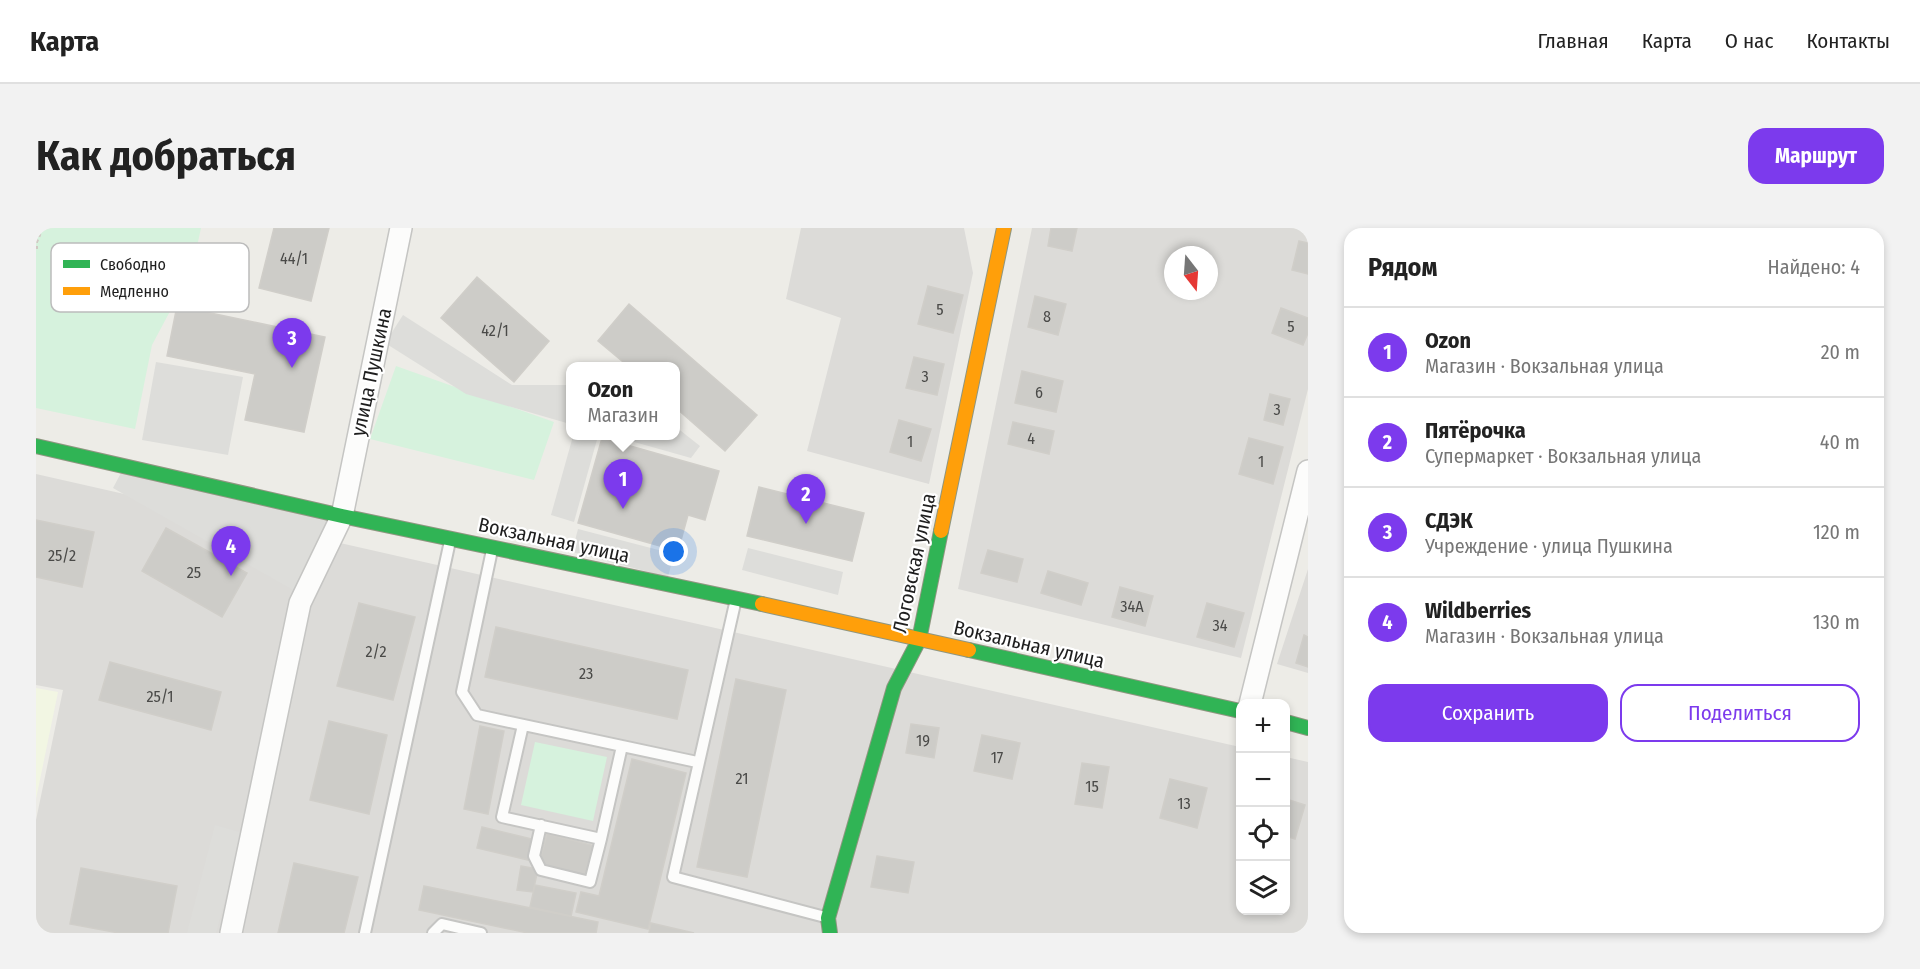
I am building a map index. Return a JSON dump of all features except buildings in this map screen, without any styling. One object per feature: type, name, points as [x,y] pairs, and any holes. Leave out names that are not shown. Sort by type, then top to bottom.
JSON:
[{"type":"main road","name":"Логовская улица","points":[[830,933],[828,918],[894,688],[919,639],[1004,228]]},
{"type":"main road","name":"Вокзальная улица","points":[[36,446],[342,516],[736,598],[1236,710]]},
{"type":"main road","points":[[1290,724],[1308,728]]},
{"type":"street","name":"улица Пушкина","points":[[231,933],[300,603],[342,516],[401,228]]},
{"type":"street","points":[[1251,699],[1308,471]]},
{"type":"lane","points":[[365,933],[451,538]]},
{"type":"lane","points":[[492,547],[462,692],[477,715],[697,762]]},
{"type":"lane","points":[[736,598],[697,762],[673,877],[828,918]]},
{"type":"lane","points":[[523,725],[502,817],[601,839]]},
{"type":"lane","points":[[541,825],[534,856],[541,870],[590,882],[622,746]]},
{"type":"lane","points":[[433,933],[442,924],[481,933]]},
{"type":"path","points":[[36,249],[36,241],[42,228]]},
{"type":"shaded area","points":[[36,228],[201,228],[198,243],[51,243],[51,312],[170,312],[152,345],[135,429],[36,408]]},
{"type":"shaded area","points":[[801,228],[964,228],[973,273],[929,484],[807,451],[841,318],[786,299]]},
{"type":"shaded area","points":[[1032,228],[1308,228],[1308,389],[1241,658],[958,589]]},
{"type":"shaded area","points":[[403,315],[512,385],[566,385],[566,423],[466,394],[385,343]]},
{"type":"shaded area","points":[[156,362],[243,377],[228,455],[142,440]]},
{"type":"shaded area","points":[[396,366],[554,422],[534,480],[370,439]]},
{"type":"shaded area","points":[[680,430],[700,446],[691,458],[627,440],[680,440]]},
{"type":"shaded area","points":[[572,440],[597,440],[574,522],[551,515]]},
{"type":"shaded area","points":[[122,471],[337,519],[295,591],[113,488]]},
{"type":"shaded area","points":[[36,474],[1236,746],[1236,915],[1290,915],[1290,758],[1308,762],[1308,933],[36,933],[36,820],[63,690],[36,685]]},
{"type":"shaded area","points":[[578,529],[674,554],[668,577],[572,552]]},
{"type":"shaded area","points":[[748,548],[843,572],[838,595],[742,570]]},
{"type":"shaded area","points":[[1308,569],[1308,673],[1277,664]]},
{"type":"shaded area","points":[[36,688],[58,692],[36,799]]},
{"type":"shaded area","points":[[535,742],[607,757],[593,821],[521,805]]},
{"type":"shaded area","points":[[215,825],[243,833],[216,933],[187,933]]},
{"type":"traffic: fast","points":[[36,446],[342,516],[762,604]]},
{"type":"traffic: fast","points":[[830,933],[828,918],[894,688],[919,640],[941,531]]},
{"type":"traffic: fast","points":[[969,650],[1236,710]]},
{"type":"traffic: fast","points":[[1290,723],[1308,728]]},
{"type":"traffic: slow","points":[[941,531],[1004,228]]},
{"type":"traffic: slow","points":[[762,604],[969,650]]},
{"type":"place","name":"СДЭК","points":[[292,368]]},
{"type":"place","name":"Ozon","points":[[623,509]]},
{"type":"place","name":"Пятёрочка","points":[[806,524]]},
{"type":"place","name":"Wildberries","points":[[231,576]]}]
